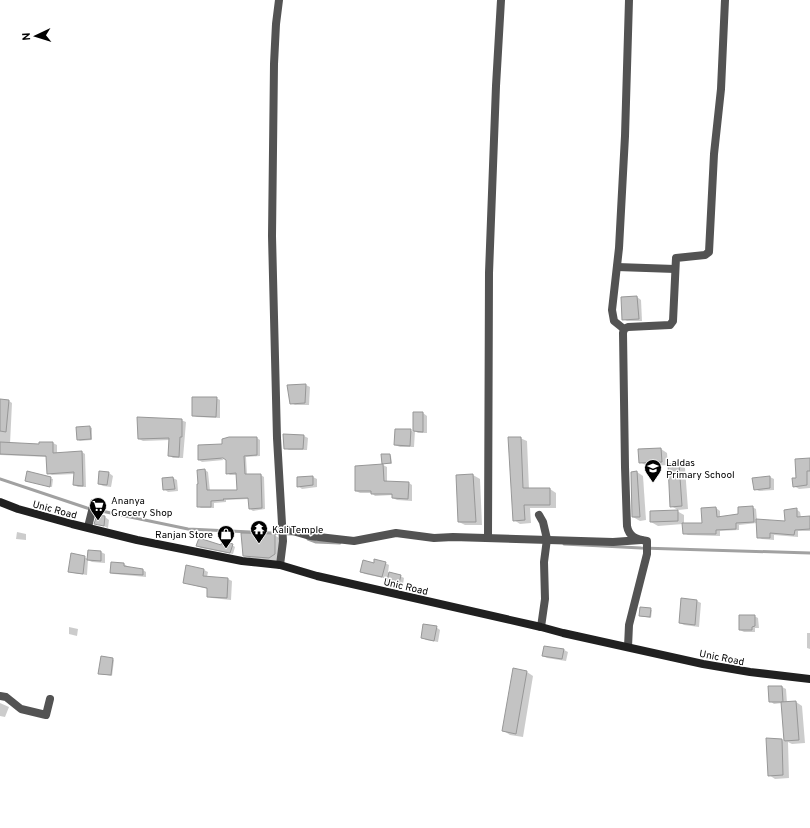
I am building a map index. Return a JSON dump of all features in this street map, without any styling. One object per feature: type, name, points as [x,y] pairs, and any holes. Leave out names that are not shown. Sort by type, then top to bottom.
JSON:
[{"type":"main road","name":"Unic Road","points":[[0,502],[18,509],[72,524],[137,540],[183,550],[280,565],[317,576],[703,664],[750,672],[810,679]]},
{"type":"street","points":[[280,0],[276,24],[274,64],[273,282],[277,438],[283,541],[280,565]]},
{"type":"street","points":[[488,538],[489,274],[496,86],[501,0]]},
{"type":"street","points":[[624,329],[616,324],[612,317],[612,310],[617,267],[625,136],[629,0]]},
{"type":"street","points":[[624,329],[630,327],[667,326],[672,323],[675,260],[677,258],[705,255],[709,252],[714,154],[721,89],[725,0]]},
{"type":"street","points":[[617,267],[675,269]]},
{"type":"street","points":[[624,329],[627,526],[628,532],[631,535],[645,540]]},
{"type":"street","points":[[88,527],[94,503]]},
{"type":"street","points":[[539,515],[543,522],[547,543],[544,562],[545,599],[541,627]]},
{"type":"street","points":[[282,528],[310,536],[354,541],[396,533],[434,538],[488,538],[547,543],[645,540]]},
{"type":"street","points":[[628,647],[629,625],[647,554],[645,540]]},
{"type":"street","points":[[0,696],[6,697],[20,708],[46,715],[50,699]]},
{"type":"building","points":[[637,296],[639,319],[622,320],[621,297]]},
{"type":"building","points":[[306,384],[305,403],[290,404],[287,385]]},
{"type":"building","points":[[192,397],[217,397],[216,417],[192,416]]},
{"type":"building","points":[[0,399],[9,400],[6,432],[0,431]]},
{"type":"building","points":[[413,412],[423,412],[423,432],[413,431]]},
{"type":"building","points":[[137,417],[182,419],[182,437],[180,437],[179,457],[168,456],[169,438],[138,439]]},
{"type":"building","points":[[90,426],[91,439],[77,440],[76,427]]},
{"type":"building","points":[[395,429],[411,429],[410,446],[394,445]]},
{"type":"building","points":[[283,434],[304,435],[303,449],[284,449]]},
{"type":"building","points":[[229,437],[257,437],[257,455],[244,456],[245,474],[261,474],[262,508],[249,509],[248,498],[211,501],[211,507],[197,507],[197,470],[205,469],[207,490],[237,490],[236,473],[226,474],[226,460],[223,458],[198,460],[198,445],[222,444],[222,439]]},
{"type":"building","points":[[508,437],[521,437],[523,488],[550,488],[550,505],[524,505],[525,520],[513,521]]},
{"type":"building","points":[[0,442],[39,444],[39,442],[53,442],[53,453],[82,451],[83,486],[73,485],[74,472],[47,474],[46,456],[0,454]]},
{"type":"building","points":[[661,448],[662,462],[639,463],[638,449]]},
{"type":"building","points":[[381,454],[390,454],[391,463],[382,464]]},
{"type":"building","points":[[810,458],[810,471],[807,471],[807,485],[793,487],[792,478],[796,478],[795,459]]},
{"type":"building","points":[[679,463],[682,506],[670,507],[668,464]]},
{"type":"building","points":[[383,464],[384,481],[409,482],[408,499],[392,498],[392,494],[371,494],[371,491],[355,491],[355,466]]},
{"type":"building","points":[[27,471],[51,477],[50,487],[25,481]]},
{"type":"building","points":[[99,471],[109,472],[107,485],[98,484]]},
{"type":"building","points":[[637,471],[640,517],[632,517],[631,472]]},
{"type":"building","points":[[473,474],[476,522],[458,522],[456,475]]},
{"type":"building","points":[[313,476],[313,485],[297,487],[297,477]]},
{"type":"building","points":[[770,476],[770,488],[754,490],[752,478]]},
{"type":"building","points":[[173,477],[175,489],[163,490],[162,478]]},
{"type":"building","points":[[753,506],[754,522],[736,523],[736,529],[716,530],[716,534],[683,534],[682,523],[702,523],[701,508],[716,507],[717,517],[738,514],[738,507]]},
{"type":"building","points":[[797,508],[797,517],[810,516],[810,529],[795,530],[794,535],[770,533],[770,538],[757,538],[756,519],[785,521],[784,510]]},
{"type":"building","points":[[678,510],[678,521],[650,522],[650,511]]},
{"type":"building","name":"Ananya Grocery Shop","points":[[97,515],[105,516],[104,526],[94,524]]},
{"type":"building","name":"Kali Temple","points":[[241,533],[275,534],[275,554],[269,558],[243,556]]},
{"type":"building","points":[[199,538],[221,545],[222,541],[233,544],[230,553],[196,546]]},
{"type":"building","points":[[88,550],[101,551],[101,561],[87,560]]},
{"type":"building","points":[[71,553],[85,556],[83,574],[68,572]]},
{"type":"building","points":[[374,559],[386,562],[382,577],[360,572],[363,560],[374,563]]},
{"type":"building","points":[[111,562],[124,563],[124,566],[143,569],[143,575],[110,573]]},
{"type":"building","points":[[186,565],[204,569],[203,576],[228,578],[227,598],[207,597],[207,588],[183,583]]},
{"type":"building","points":[[389,572],[401,575],[398,588],[386,586]]},
{"type":"building","points":[[681,598],[697,600],[695,625],[679,623]]},
{"type":"building","points":[[640,607],[651,608],[650,617],[639,616]]},
{"type":"building","points":[[739,615],[755,615],[755,626],[752,627],[752,630],[739,630]]},
{"type":"building","points":[[423,624],[437,626],[434,641],[421,638]]},
{"type":"building","points":[[544,646],[564,649],[562,659],[542,656]]},
{"type":"building","points":[[101,656],[113,658],[111,675],[98,674]]},
{"type":"building","points":[[513,668],[527,671],[516,734],[502,731]]},
{"type":"building","points":[[768,686],[782,686],[783,702],[769,702]]},
{"type":"building","points":[[796,701],[799,740],[784,741],[781,702]]},
{"type":"building","points":[[766,738],[782,739],[783,775],[768,776]]},
{"type":"waterway","points":[[0,479],[87,508],[188,529],[293,534]]},
{"type":"waterway","points":[[308,539],[316,542],[340,543]]},
{"type":"waterway","points":[[564,544],[810,553]]},
{"type":"place","name":"Laldas Primary School","points":[[653,483]]},
{"type":"place","name":"Ananya Grocery Shop","points":[[98,521]]},
{"type":"place","name":"Kali Temple","points":[[259,544]]},
{"type":"place","name":"Ranjan Store","points":[[226,549]]}]
